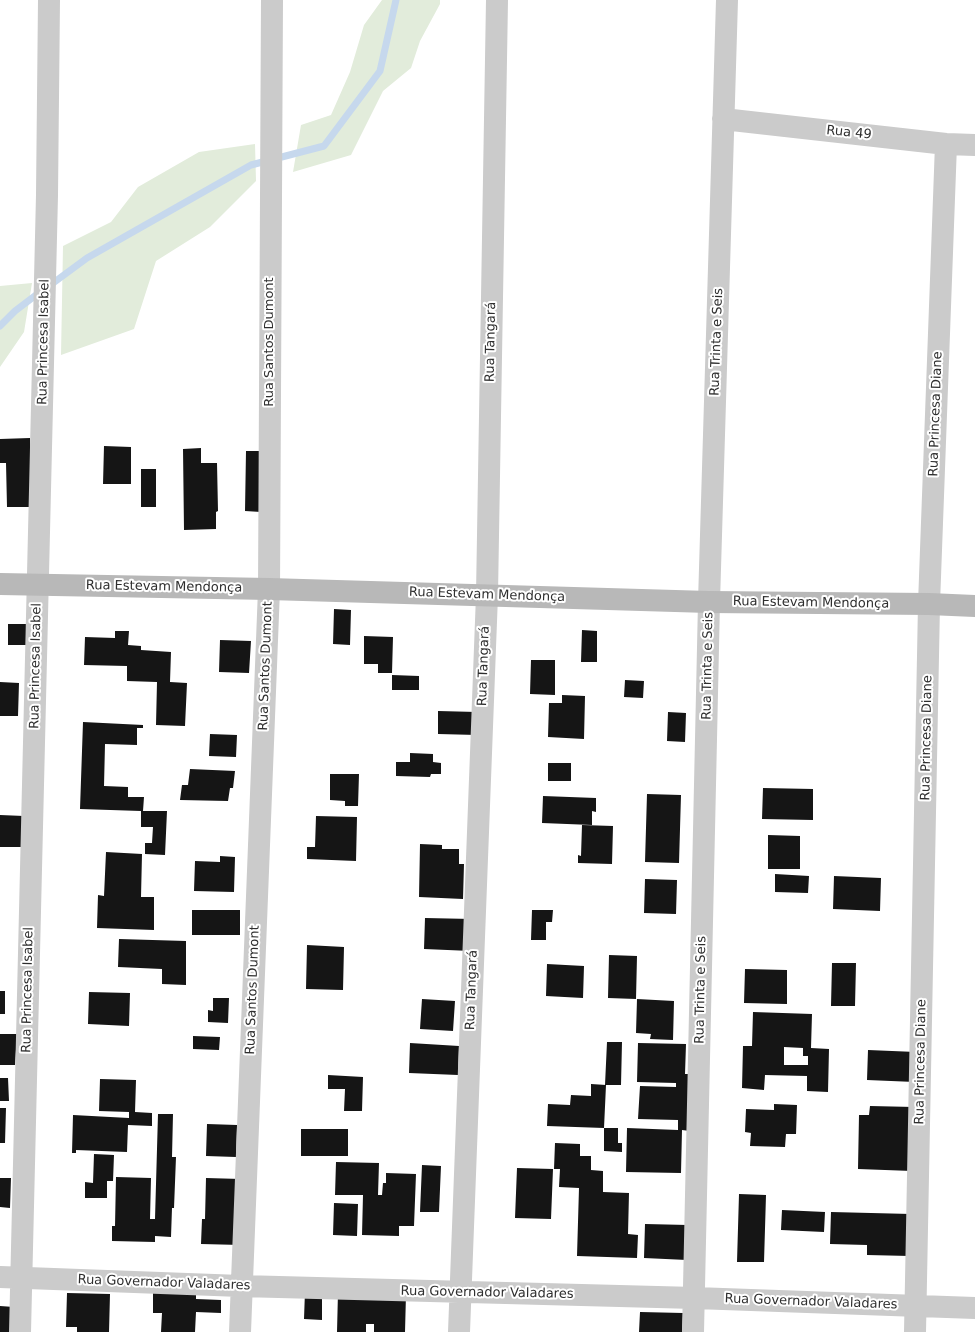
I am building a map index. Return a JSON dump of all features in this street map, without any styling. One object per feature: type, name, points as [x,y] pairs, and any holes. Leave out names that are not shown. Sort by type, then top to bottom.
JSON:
[{"type":"street","name":"Rua Princesa Isabel","points":[[20,1332],[45,270],[49,0]]},
{"type":"street","name":"Rua Santos Dumont","points":[[240,1332],[269,589],[272,0]]},
{"type":"street","name":"Rua Tangará","points":[[459,1332],[486,595],[498,0]]},
{"type":"street","name":"Rua Trinta e Seis","points":[[693,1332],[709,602],[727,0]]},
{"type":"street","name":"Rua 49","points":[[723,119],[946,144],[975,145]]},
{"type":"street","name":"Rua Princesa Diane","points":[[915,1332],[929,604],[946,144]]},
{"type":"street","name":"Rua Estevam Mendonça","points":[[0,584],[269,589],[709,602],[929,604],[975,606]]},
{"type":"street","name":"Rua Governador Valadares","points":[[0,1277],[460,1293],[694,1298],[975,1308]]},
{"type":"green space","points":[[382,0],[440,0],[440,4],[420,41],[411,68],[383,91],[351,155],[293,172],[301,125],[331,115],[350,72],[364,25]]},
{"type":"green space","points":[[255,144],[256,181],[210,227],[156,261],[134,329],[61,355],[63,246],[111,222],[138,187],[199,152]]},
{"type":"green space","points":[[32,283],[24,332],[0,367],[0,286]]},
{"type":"building","points":[[30,438],[32,507],[7,507],[6,463],[0,463],[0,439]]},
{"type":"building","points":[[104,446],[131,447],[131,484],[103,484]]},
{"type":"building","points":[[201,448],[201,463],[217,463],[218,511],[216,512],[216,529],[184,530],[183,449]]},
{"type":"building","points":[[246,451],[262,451],[261,512],[245,511]]},
{"type":"building","points":[[141,469],[156,469],[156,507],[141,507]]},
{"type":"building","points":[[334,609],[351,610],[350,645],[333,644]]},
{"type":"building","points":[[8,624],[29,624],[29,645],[8,645]]},
{"type":"building","points":[[582,630],[597,631],[597,662],[581,662]]},
{"type":"building","points":[[115,631],[129,631],[128,645],[141,646],[141,650],[171,652],[170,682],[187,683],[185,726],[156,725],[157,682],[127,681],[127,666],[84,665],[85,637],[115,638]]},
{"type":"building","points":[[364,636],[393,637],[392,673],[378,673],[378,664],[364,664]]},
{"type":"building","points":[[220,640],[251,641],[249,673],[219,672]]},
{"type":"building","points":[[531,660],[555,660],[555,695],[530,694]]},
{"type":"building","points":[[392,675],[419,676],[419,690],[392,690]]},
{"type":"building","points":[[625,680],[644,681],[643,698],[624,697]]},
{"type":"building","points":[[0,682],[19,683],[18,716],[0,716]]},
{"type":"building","points":[[562,695],[585,696],[584,739],[548,737],[549,703],[562,703]]},
{"type":"building","points":[[438,711],[477,712],[477,735],[438,734]]},
{"type":"building","points":[[668,712],[686,713],[685,742],[667,741]]},
{"type":"building","points":[[83,722],[143,725],[143,728],[137,728],[137,745],[105,744],[104,786],[128,787],[128,797],[144,797],[143,811],[167,811],[165,855],[145,854],[145,843],[152,843],[153,827],[141,827],[141,811],[80,809]]},
{"type":"building","points":[[210,734],[237,735],[236,757],[209,756]]},
{"type":"building","points":[[410,753],[433,754],[433,762],[441,763],[441,774],[431,774],[430,777],[396,776],[396,762],[410,762]]},
{"type":"building","points":[[548,763],[571,763],[571,781],[548,781]]},
{"type":"building","points":[[190,769],[235,771],[233,788],[230,788],[228,801],[180,800],[182,785],[188,785]]},
{"type":"building","points":[[330,774],[359,774],[358,806],[345,806],[345,801],[330,800]]},
{"type":"building","points":[[763,788],[813,789],[813,820],[762,819]]},
{"type":"building","points":[[647,794],[681,795],[679,863],[645,862]]},
{"type":"building","points":[[543,796],[596,798],[596,812],[592,811],[592,825],[542,823]]},
{"type":"building","points":[[0,815],[24,816],[23,847],[0,847]]},
{"type":"building","points":[[316,816],[357,817],[356,861],[307,859],[307,847],[315,847]]},
{"type":"building","points":[[582,825],[613,826],[612,864],[578,863],[578,855],[581,856]]},
{"type":"building","points":[[768,835],[800,836],[800,869],[768,869]]},
{"type":"building","points":[[420,844],[442,845],[442,849],[459,849],[459,864],[464,864],[463,899],[419,897]]},
{"type":"building","points":[[106,852],[142,854],[141,897],[154,897],[154,930],[97,928],[98,895],[104,896]]},
{"type":"building","points":[[220,856],[235,857],[234,892],[194,891],[195,861],[220,862]]},
{"type":"building","points":[[775,874],[809,876],[808,893],[775,892]]},
{"type":"building","points":[[834,876],[881,878],[880,911],[833,909]]},
{"type":"building","points":[[645,879],[677,880],[676,914],[644,913]]},
{"type":"building","points":[[192,910],[240,910],[240,935],[192,935]]},
{"type":"building","points":[[532,910],[553,910],[552,922],[546,922],[546,940],[531,940]]},
{"type":"building","points":[[425,918],[472,919],[471,951],[424,949]]},
{"type":"building","points":[[119,939],[186,941],[186,985],[162,984],[162,969],[118,967]]},
{"type":"building","points":[[307,945],[344,947],[343,990],[306,989]]},
{"type":"building","points":[[609,955],[637,956],[636,999],[608,998]]},
{"type":"building","points":[[832,963],[856,963],[855,1006],[831,1006]]},
{"type":"building","points":[[547,964],[584,966],[583,998],[546,996]]},
{"type":"building","points":[[745,969],[787,970],[787,1004],[744,1003]]},
{"type":"building","points":[[0,991],[5,991],[5,1014],[0,1014]]},
{"type":"building","points":[[89,992],[130,993],[129,1026],[88,1024]]},
{"type":"building","points":[[213,998],[229,998],[228,1023],[208,1022],[208,1010],[213,1011]]},
{"type":"building","points":[[422,999],[455,1001],[453,1031],[420,1029]]},
{"type":"building","points":[[637,999],[674,1001],[673,1040],[650,1039],[651,1034],[636,1033]]},
{"type":"building","points":[[753,1012],[812,1014],[811,1048],[829,1049],[828,1092],[807,1091],[807,1076],[765,1075],[764,1090],[742,1088],[743,1046],[752,1046]],"holes":[[[784,1047],[803,1048],[803,1056],[808,1056],[808,1065],[784,1065]]]},
{"type":"building","points":[[0,1034],[17,1034],[15,1065],[0,1065]]},
{"type":"building","points":[[193,1036],[220,1037],[219,1050],[193,1049]]},
{"type":"building","points":[[607,1042],[622,1042],[621,1085],[605,1085]]},
{"type":"building","points":[[410,1043],[459,1046],[458,1075],[409,1073]]},
{"type":"building","points":[[638,1043],[686,1044],[685,1074],[692,1074],[690,1131],[682,1130],[681,1173],[626,1172],[627,1128],[678,1130],[678,1120],[638,1119],[640,1086],[676,1087],[676,1083],[637,1082]]},
{"type":"building","points":[[868,1050],[916,1052],[915,1082],[867,1080]]},
{"type":"building","points":[[328,1075],[363,1077],[362,1111],[344,1111],[345,1089],[328,1089]]},
{"type":"building","points":[[0,1078],[8,1078],[9,1101],[0,1101]]},
{"type":"building","points":[[100,1079],[136,1080],[135,1112],[152,1113],[152,1126],[128,1125],[127,1152],[76,1150],[76,1153],[72,1153],[73,1115],[129,1118],[129,1112],[99,1111]]},
{"type":"building","points":[[591,1084],[606,1085],[604,1128],[547,1126],[548,1104],[570,1105],[571,1095],[591,1096]]},
{"type":"building","points":[[774,1104],[797,1105],[796,1134],[786,1134],[785,1147],[750,1146],[751,1133],[745,1132],[746,1109],[774,1110]]},
{"type":"building","points":[[870,1106],[914,1107],[912,1171],[858,1169],[859,1115],[869,1115]]},
{"type":"building","points":[[0,1108],[6,1108],[5,1143],[0,1143]]},
{"type":"building","points":[[158,1114],[173,1114],[172,1157],[176,1157],[171,1237],[155,1236],[155,1242],[112,1241],[112,1226],[115,1226],[116,1177],[151,1178],[150,1219],[155,1219]]},
{"type":"building","points":[[207,1124],[237,1125],[236,1157],[206,1156]]},
{"type":"building","points":[[604,1128],[618,1128],[618,1143],[622,1143],[622,1152],[604,1151]]},
{"type":"building","points":[[301,1129],[348,1129],[348,1156],[301,1156]]},
{"type":"building","points":[[555,1143],[580,1144],[580,1156],[591,1156],[591,1170],[603,1171],[603,1192],[629,1193],[628,1234],[638,1235],[637,1258],[577,1256],[579,1188],[559,1187],[560,1169],[554,1169]]},
{"type":"building","points":[[94,1154],[114,1155],[113,1181],[107,1181],[107,1198],[85,1198],[85,1182],[93,1183]]},
{"type":"building","points":[[336,1162],[379,1163],[378,1195],[382,1195],[383,1183],[386,1183],[386,1173],[416,1174],[414,1226],[399,1226],[399,1236],[362,1235],[363,1195],[335,1195]]},
{"type":"building","points":[[422,1165],[441,1166],[439,1212],[420,1212]]},
{"type":"building","points":[[517,1168],[553,1169],[551,1219],[515,1218]]},
{"type":"building","points":[[0,1178],[11,1178],[10,1208],[0,1207]]},
{"type":"building","points":[[206,1178],[241,1179],[241,1245],[201,1244],[202,1219],[205,1219]]},
{"type":"building","points":[[739,1194],[766,1195],[764,1262],[737,1262]]},
{"type":"building","points":[[334,1203],[358,1204],[357,1236],[333,1235]]},
{"type":"building","points":[[782,1210],[825,1212],[824,1232],[781,1230]]},
{"type":"building","points":[[831,1212],[911,1214],[910,1256],[867,1255],[867,1245],[830,1244]]},
{"type":"building","points":[[645,1224],[688,1225],[687,1260],[644,1258]]},
{"type":"building","points":[[153,1285],[196,1287],[196,1299],[221,1300],[221,1313],[196,1312],[195,1332],[161,1332],[162,1313],[153,1313]]},
{"type":"building","points":[[305,1291],[322,1291],[322,1320],[304,1319]]},
{"type":"building","points":[[338,1292],[406,1294],[405,1332],[374,1332],[374,1324],[366,1324],[366,1332],[337,1332]]},
{"type":"building","points":[[67,1293],[110,1294],[109,1332],[77,1332],[77,1327],[66,1327]]},
{"type":"building","points":[[0,1306],[14,1307],[13,1332],[0,1332]]},
{"type":"building","points":[[640,1312],[683,1313],[682,1332],[639,1332]]},
{"type":"waterway","points":[[49,286],[87,258],[251,165],[324,146],[380,71],[396,0]]},
{"type":"waterway","points":[[0,326],[15,311],[40,292]]}]
